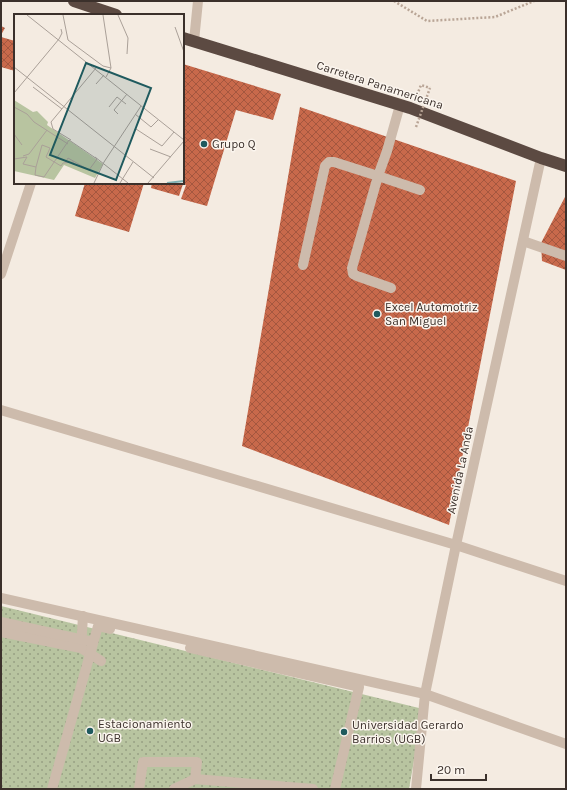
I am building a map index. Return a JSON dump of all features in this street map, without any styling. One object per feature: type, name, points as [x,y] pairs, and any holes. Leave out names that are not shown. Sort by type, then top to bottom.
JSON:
[{"type":"highway","points":[[74,1],[87,10],[110,14]]},
{"type":"highway","name":"Carretera Panamericana","points":[[188,40],[400,105],[566,166]]},
{"type":"street","points":[[188,40],[198,1]]},
{"type":"street","points":[[391,288],[353,274],[352,268],[400,105]]},
{"type":"street","name":"Avenida La Anda","points":[[416,789],[425,694],[456,545],[542,158]]},
{"type":"street","points":[[303,265],[325,166],[330,162],[420,190]]},
{"type":"street","points":[[1,274],[31,184]]},
{"type":"street","points":[[523,241],[566,256]]},
{"type":"street","points":[[1,410],[456,545],[566,581]]},
{"type":"street","points":[[1,598],[425,694],[566,744]]},
{"type":"street","points":[[81,644],[83,616]]},
{"type":"street","points":[[1,622],[81,644],[90,654],[101,661]]},
{"type":"street","points":[[52,789],[98,626],[359,687],[335,789]]},
{"type":"street","points":[[1,632],[81,644],[93,642]]},
{"type":"street","points":[[139,789],[143,762],[197,762],[196,779]]},
{"type":"street","points":[[174,789],[196,779],[313,789]]},
{"type":"path","points":[[394,1],[427,22],[495,17],[534,1]]},
{"type":"path","points":[[416,127],[430,88]]},
{"type":"green space","points":[[1,606],[423,709],[409,789],[1,789]]},
{"type":"building","points":[[1,26],[5,28],[1,35]]},
{"type":"building","points":[[1,37],[14,41],[14,71],[1,67]]},
{"type":"building","name":"Grupo Q","points":[[184,64],[281,94],[273,120],[236,110],[207,206],[181,199],[186,185],[183,184]]},
{"type":"building","name":"Excel Automotriz San Miguel","points":[[300,107],[516,181],[449,525],[242,446]]},
{"type":"building","points":[[85,184],[144,184],[129,232],[75,216]]},
{"type":"building","name":"Grupo Q","points":[[152,184],[183,184],[179,196],[151,188]]},
{"type":"building","points":[[566,195],[566,270],[542,261],[541,243]]},
{"type":"place","name":"Grupo Q","points":[[204,144]]},
{"type":"place","name":"Excel Automotriz San Miguel","points":[[377,314]]},
{"type":"place","name":"Estacionamiento UGB","points":[[90,731]]},
{"type":"place","name":"Universidad Gerardo Barrios (UGB)","points":[[344,732]]}]
